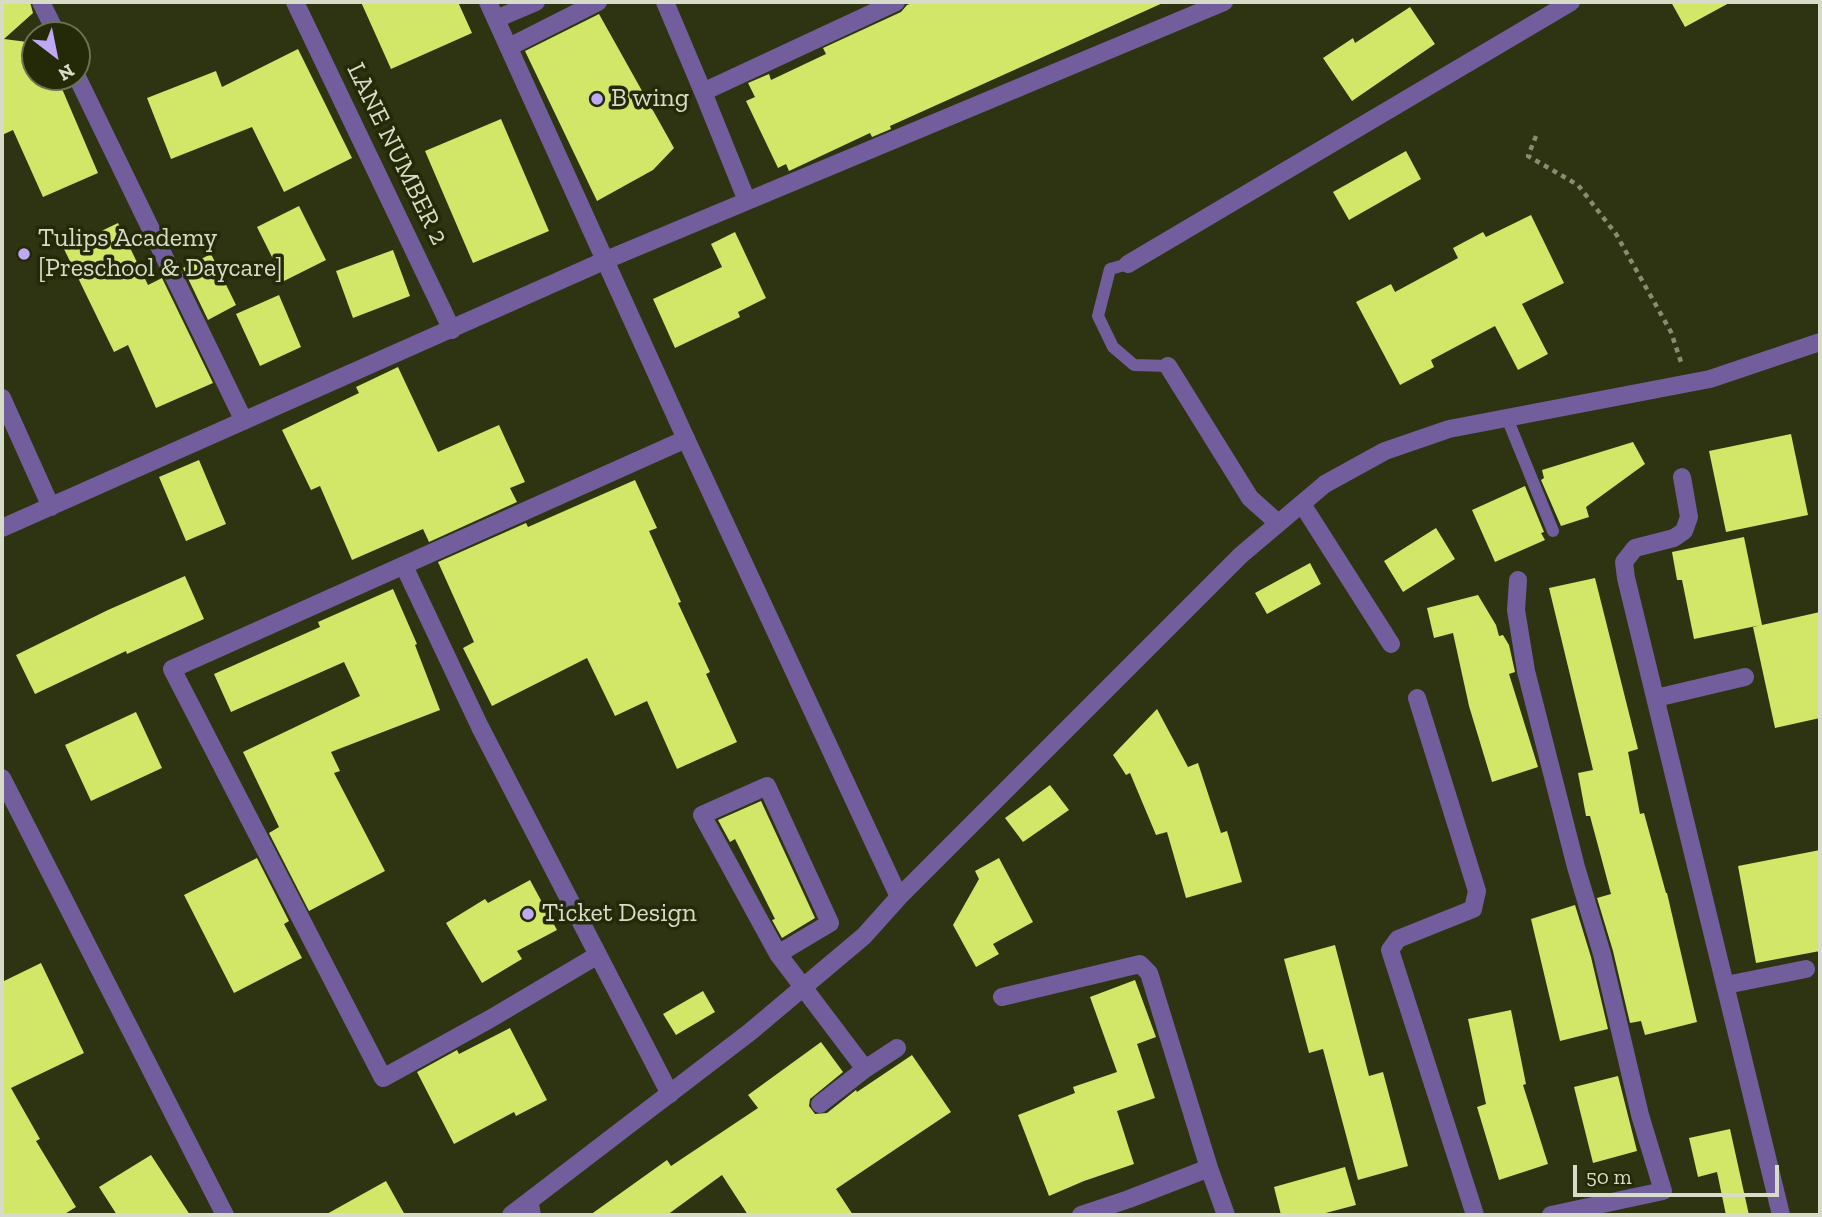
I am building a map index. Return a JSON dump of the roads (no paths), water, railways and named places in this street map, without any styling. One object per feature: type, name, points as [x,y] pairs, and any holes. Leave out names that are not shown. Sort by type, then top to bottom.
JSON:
[{"type":"street","points":[[41,2],[50,21]]},
{"type":"street","name":"LANE NUMBER 2","points":[[295,2],[452,330]]},
{"type":"street","points":[[488,2],[686,439],[899,897]]},
{"type":"street","points":[[496,19],[536,2]]},
{"type":"street","points":[[509,47],[598,2]]},
{"type":"street","points":[[665,2],[747,201]]},
{"type":"street","points":[[703,92],[896,2]]},
{"type":"street","points":[[2,528],[606,260],[1224,2]]},
{"type":"street","points":[[1129,264],[1571,2]]},
{"type":"street","points":[[84,91],[244,422]]},
{"type":"street","points":[[511,1215],[533,1208],[864,936],[899,897],[1241,555],[1325,484],[1385,451],[1449,429],[1710,379],[1820,342]]},
{"type":"street","points":[[1168,366],[1250,498],[1278,523]]},
{"type":"street","points":[[2,398],[51,507]]},
{"type":"street","points":[[598,955],[383,1078],[172,669],[686,439]]},
{"type":"street","points":[[1682,477],[1689,517],[1684,531],[1674,538],[1635,548],[1624,562],[1626,578],[1781,1215]]},
{"type":"street","points":[[1302,503],[1391,644]]},
{"type":"street","points":[[404,566],[480,727],[670,1094]]},
{"type":"street","points":[[1518,580],[1516,610],[1526,671],[1576,867],[1602,954],[1640,1115],[1663,1191],[1551,1215]]},
{"type":"street","points":[[1656,698],[1745,677]]},
{"type":"street","points":[[1417,698],[1477,891],[1473,909],[1398,939],[1390,950],[1475,1215]]},
{"type":"street","points":[[2,778],[225,1215]]},
{"type":"street","points":[[778,954],[830,923],[767,786],[702,815],[778,954],[865,1069]]},
{"type":"street","points":[[1002,997],[1140,964],[1149,973],[1226,1215]]},
{"type":"street","points":[[1726,985],[1806,969]]},
{"type":"street","points":[[820,1104],[897,1048]]},
{"type":"street","points":[[1081,1215],[1209,1168]]},
{"type":"lane","points":[[1129,264],[1111,269],[1098,316],[1113,347],[1134,365],[1168,366]]},
{"type":"lane","points":[[1507,418],[1553,531]]},
{"type":"place","name":"B wing","points":[[597,99]]},
{"type":"place","name":"Tulips Academy [Preschool & Daycare]","points":[[24,254]]},
{"type":"place","name":"Ticket Design","points":[[528,914]]}]
